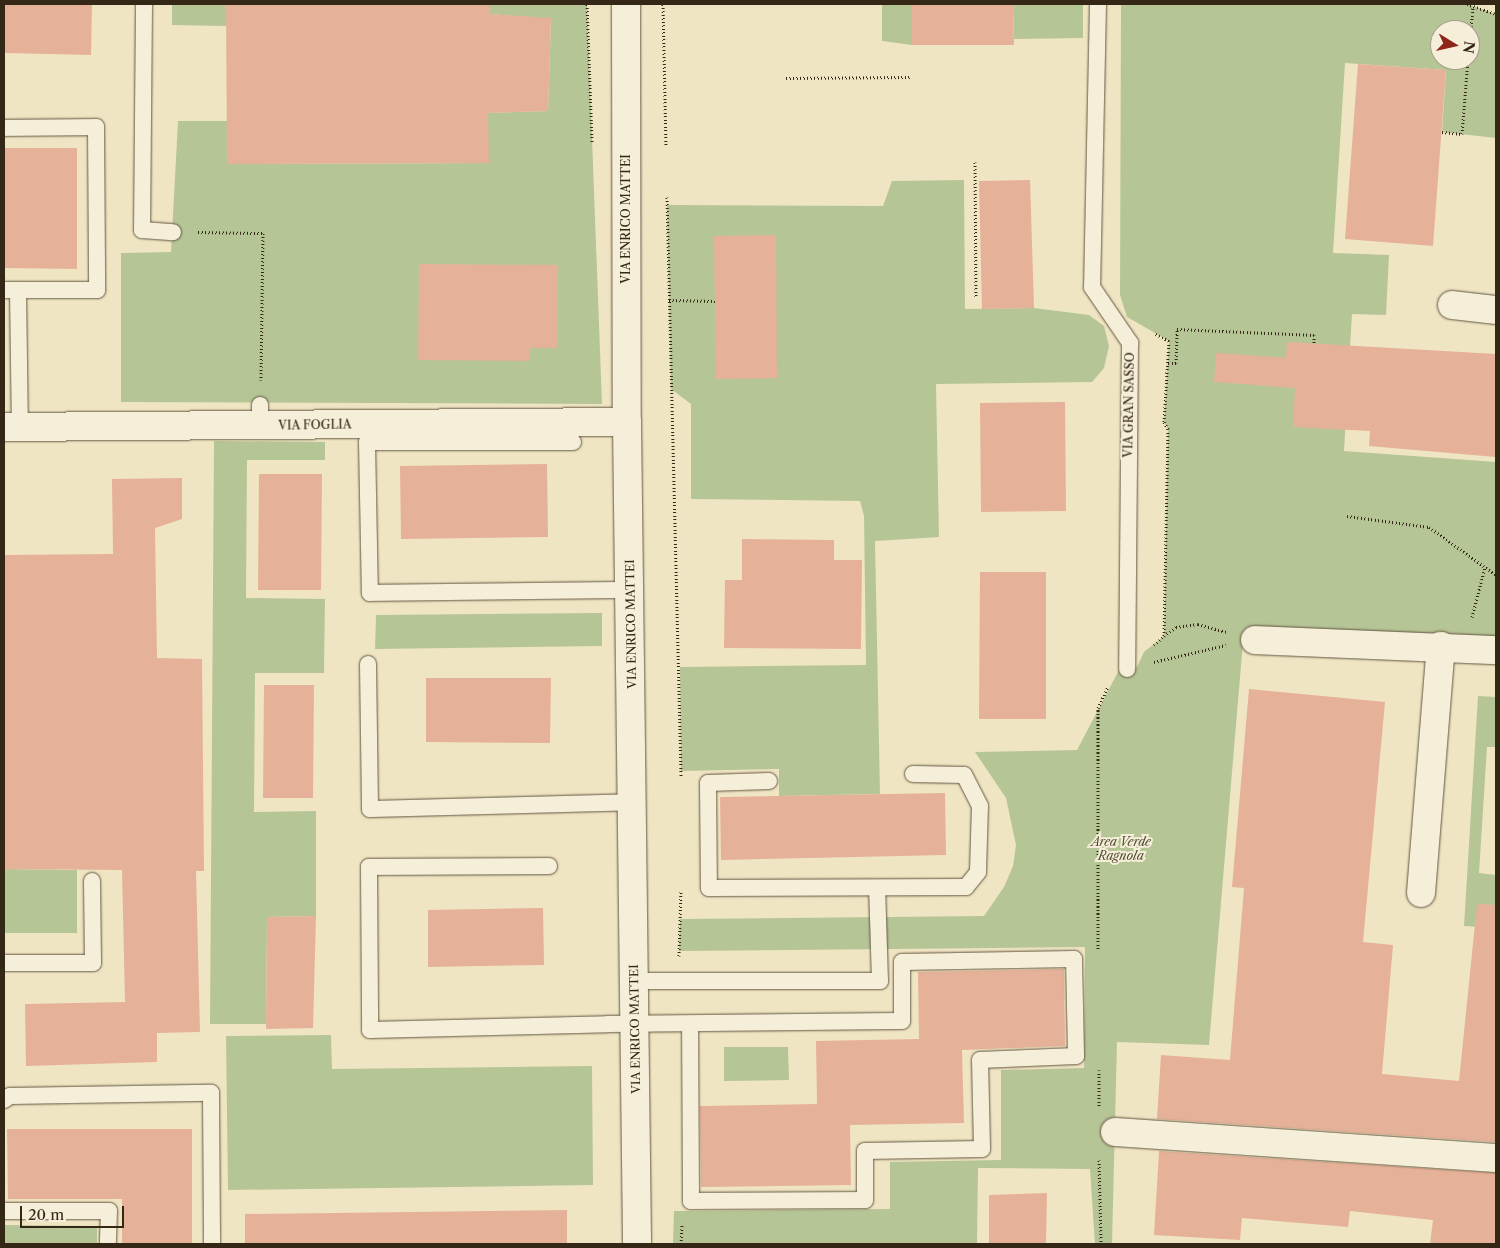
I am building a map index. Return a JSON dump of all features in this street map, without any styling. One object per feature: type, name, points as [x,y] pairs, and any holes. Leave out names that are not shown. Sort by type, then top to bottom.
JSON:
[{"type":"street","name":"VIA ENRICO MATTEI","points":[[626,4],[627,422],[632,590],[637,1244]]},
{"type":"street","points":[[1452,305],[1496,310]]},
{"type":"street","name":"VIA FOGLIA","points":[[12,426],[260,415],[627,422]]},
{"type":"street","points":[[1250,641],[1441,646],[1496,650]]},
{"type":"street","points":[[1421,893],[1441,646]]},
{"type":"street","points":[[1104,1131],[1496,1158]]},
{"type":"lane","points":[[144,4],[142,230],[173,232]]},
{"type":"lane","name":"VIA GRAN SASSO","points":[[1098,4],[1092,287],[1130,343],[1127,669]]},
{"type":"lane","points":[[4,128],[96,127],[97,290],[11,290],[12,426]]},
{"type":"lane","points":[[573,442],[367,442],[370,593],[632,590]]},
{"type":"lane","points":[[368,664],[370,809],[633,802]]},
{"type":"lane","points":[[769,782],[708,782],[709,888],[966,887],[978,872],[980,806],[964,776],[913,774]]},
{"type":"lane","points":[[549,866],[370,867],[370,1030],[690,1024],[902,1021],[902,962],[1074,959],[1076,1056],[980,1060],[982,1149],[865,1151],[865,1200],[691,1201],[690,1024]]},
{"type":"lane","points":[[4,963],[93,963],[92,881]]},
{"type":"lane","points":[[634,981],[880,981],[877,888]]},
{"type":"lane","points":[[4,1100],[10,1096],[211,1093],[212,1244]]},
{"type":"lane","points":[[4,1211],[108,1211],[108,1244]]},
{"type":"path","points":[[663,4],[666,146]]},
{"type":"path","points":[[1467,4],[1496,14]]},
{"type":"path","points":[[1472,20],[1473,6]]},
{"type":"path","points":[[1442,132],[1462,134],[1467,70]]},
{"type":"path","points":[[786,78],[911,77]]},
{"type":"path","points":[[975,162],[976,298]]},
{"type":"path","points":[[667,197],[681,780]]},
{"type":"path","points":[[173,232],[263,233],[260,415]]},
{"type":"path","points":[[669,300],[715,301]]},
{"type":"path","points":[[1168,363],[1176,363],[1177,329],[1314,335],[1314,344]]},
{"type":"path","points":[[1347,516],[1429,527],[1496,575]]},
{"type":"path","points":[[1471,627],[1473,603],[1485,567]]},
{"type":"path","points":[[1164,636],[1176,627],[1198,624],[1214,626],[1250,641]]},
{"type":"path","points":[[1098,955],[1098,708],[1119,670],[1202,648],[1250,641]]},
{"type":"path","points":[[677,981],[681,886]]},
{"type":"path","points":[[1099,1063],[1104,1131],[1101,1244]]},
{"type":"path","points":[[681,1244],[682,1219]]},
{"type":"green space","points":[[172,4],[226,4],[227,26],[172,25]]},
{"type":"green space","points":[[490,4],[587,4],[602,404],[121,402],[121,253],[171,252],[178,121],[228,121],[227,164],[488,163],[488,113],[548,111],[551,19],[490,14]]},
{"type":"green space","points":[[882,4],[912,4],[912,45],[882,41]]},
{"type":"green space","points":[[1013,4],[1083,4],[1083,38],[1014,39]]},
{"type":"green space","name":"Area Verde Ragnola","points":[[1121,4],[1467,4],[1496,14],[1496,138],[1442,132],[1446,70],[1480,70],[1480,20],[1430,20],[1430,69],[1345,63],[1333,253],[1389,255],[1386,315],[1352,314],[1344,451],[1496,462],[1496,637],[1249,628],[1243,642],[1209,1045],[1117,1042],[1112,1244],[1095,1244],[1090,1169],[978,1168],[977,1244],[673,1244],[674,1211],[890,1209],[890,1162],[1001,1160],[1001,1070],[1084,1068],[1085,947],[679,951],[680,919],[984,916],[1004,887],[1013,866],[1016,845],[1006,798],[975,752],[1077,750],[1119,670],[1137,667],[1144,652],[1164,636],[1168,429],[1164,422],[1169,341],[1127,317],[1120,295]]},
{"type":"green space","points":[[964,180],[965,309],[1034,308],[1089,315],[1104,326],[1109,346],[1104,368],[1092,382],[936,384],[939,537],[875,541],[880,794],[779,796],[779,769],[681,771],[680,667],[866,665],[864,516],[860,501],[691,499],[691,404],[671,389],[667,205],[883,206],[892,181]]},
{"type":"green space","points":[[214,441],[325,442],[325,460],[247,460],[246,598],[325,599],[324,673],[255,673],[254,812],[316,811],[316,916],[267,917],[266,1024],[210,1024]]},
{"type":"green space","points":[[602,613],[602,646],[375,649],[376,615]]},
{"type":"green space","points":[[1478,696],[1496,697],[1496,747],[1487,747],[1479,873],[1496,875],[1496,928],[1464,926]]},
{"type":"green space","points":[[4,869],[77,870],[77,933],[4,933]]},
{"type":"green space","points":[[331,1035],[332,1069],[592,1066],[593,1185],[228,1190],[226,1036]]},
{"type":"green space","points":[[724,1047],[788,1047],[789,1080],[724,1081]]},
{"type":"green space","points":[[4,1225],[97,1226],[97,1244],[4,1244]]},
{"type":"building","points":[[4,4],[92,4],[91,55],[4,53]]},
{"type":"building","points":[[226,4],[490,4],[490,14],[551,18],[548,111],[488,113],[489,163],[227,164]]},
{"type":"building","points":[[912,4],[1013,4],[1014,45],[912,45]]},
{"type":"building","points":[[1358,64],[1446,70],[1433,246],[1345,239]]},
{"type":"building","points":[[4,148],[77,148],[77,269],[4,268]]},
{"type":"building","points":[[1030,180],[1034,308],[982,309],[979,181]]},
{"type":"building","points":[[776,235],[777,378],[716,379],[714,236]]},
{"type":"building","points":[[419,264],[558,265],[557,348],[530,348],[530,361],[418,360]]},
{"type":"building","points":[[1287,342],[1496,354],[1496,457],[1369,446],[1370,431],[1293,427],[1295,388],[1214,382],[1216,353],[1286,358]]},
{"type":"building","points":[[1065,402],[1066,511],[981,512],[980,403]]},
{"type":"building","points":[[547,464],[548,537],[401,539],[400,466]]},
{"type":"building","points":[[259,474],[322,474],[321,590],[258,590]]},
{"type":"building","points":[[182,478],[182,519],[155,528],[157,658],[202,659],[204,871],[196,871],[200,1032],[157,1033],[157,1062],[26,1066],[25,1004],[125,1002],[122,870],[4,869],[4,555],[113,554],[112,479]]},
{"type":"building","points":[[742,539],[834,540],[834,560],[862,560],[861,649],[724,648],[725,580],[742,580]]},
{"type":"building","points":[[980,572],[1046,572],[1046,719],[979,719]]},
{"type":"building","points":[[426,678],[551,678],[550,743],[426,742]]},
{"type":"building","points":[[264,685],[314,685],[313,798],[263,798]]},
{"type":"building","points":[[1249,689],[1385,702],[1363,942],[1393,945],[1382,1074],[1459,1081],[1477,904],[1496,905],[1496,1142],[1157,1119],[1161,1055],[1230,1060],[1244,888],[1232,887]]},
{"type":"building","points":[[945,793],[946,855],[721,860],[720,797]]},
{"type":"building","points":[[543,908],[544,965],[428,967],[428,910]]},
{"type":"building","points":[[316,916],[313,1028],[266,1029],[267,917]]},
{"type":"building","points":[[1064,969],[1065,1046],[962,1050],[964,1123],[850,1125],[851,1185],[701,1187],[700,1106],[817,1104],[816,1041],[919,1039],[918,972]]},
{"type":"building","points":[[7,1129],[192,1129],[192,1244],[122,1244],[122,1199],[8,1199]]},
{"type":"building","points":[[1159,1151],[1496,1173],[1496,1244],[1430,1244],[1433,1220],[1350,1211],[1348,1227],[1242,1218],[1240,1240],[1154,1235]]},
{"type":"building","points":[[1047,1193],[1046,1244],[989,1244],[989,1195]]},
{"type":"building","points":[[567,1210],[567,1244],[245,1244],[245,1214]]}]
